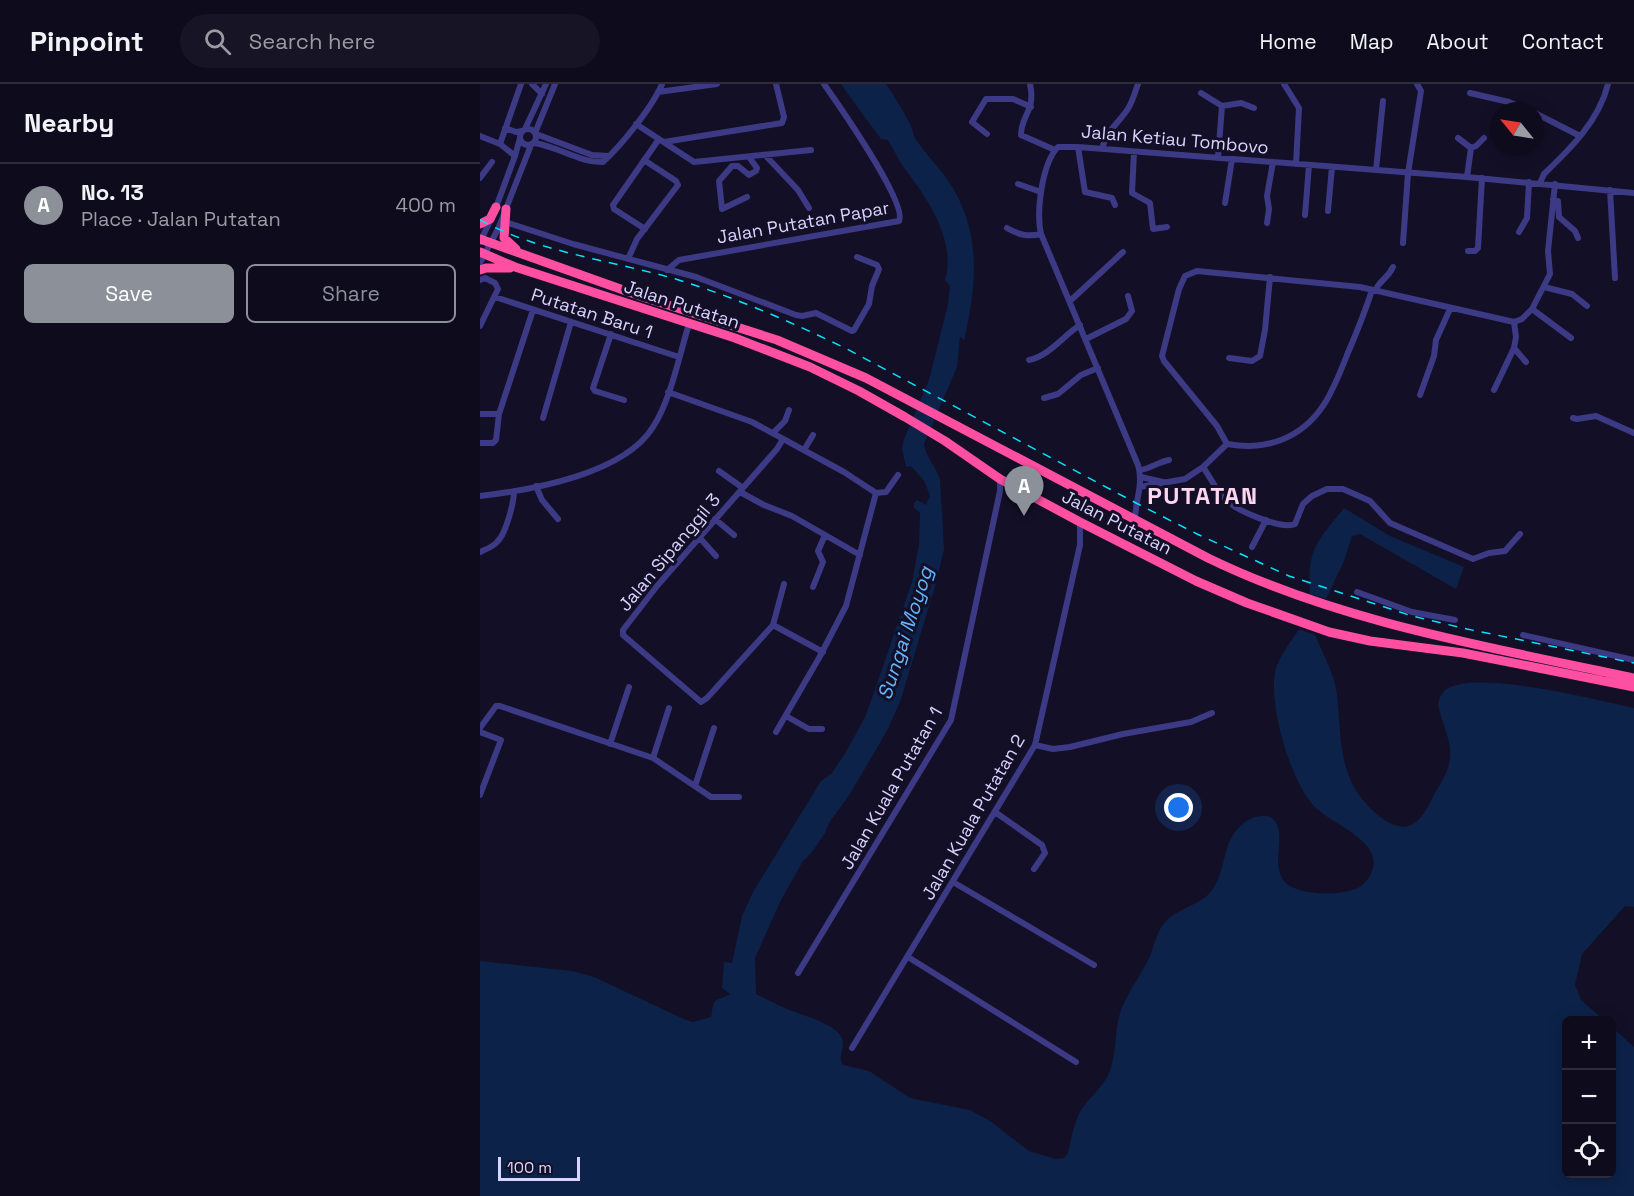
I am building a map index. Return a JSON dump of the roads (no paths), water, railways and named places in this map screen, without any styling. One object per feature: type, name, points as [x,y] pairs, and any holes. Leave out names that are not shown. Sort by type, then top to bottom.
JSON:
[{"type":"highway","points":[[480,224],[490,219],[501,208],[505,222],[504,237],[515,249],[525,254]]},
{"type":"highway","name":"Jalan Putatan","points":[[483,241],[795,347],[866,378],[1239,574],[1336,609],[1408,629],[1500,651],[1634,678]]},
{"type":"highway","name":"Jalan Putatan","points":[[482,256],[790,358],[859,391],[905,417],[1000,478],[1080,522],[1228,596],[1329,632],[1385,644],[1463,653],[1634,687]]},
{"type":"highway","points":[[480,270],[515,267]]},
{"type":"highway","points":[[564,283],[564,276],[568,270]]},
{"type":"highway","points":[[1500,651],[1506,655],[1508,663]]},
{"type":"highway","points":[[1599,670],[1602,675],[1620,684]]},
{"type":"street","points":[[500,144],[521,84]]},
{"type":"street","points":[[532,84],[542,94]]},
{"type":"street","points":[[483,241],[501,208],[523,133],[546,84]]},
{"type":"street","points":[[482,256],[483,241],[532,144],[555,84]]},
{"type":"street","points":[[523,133],[524,144],[603,162],[636,124],[662,84]]},
{"type":"street","points":[[658,92],[717,84]]},
{"type":"street","points":[[645,229],[614,209],[613,205],[661,140],[782,123],[784,117],[776,84]]},
{"type":"street","name":"Jalan Putatan Papar","points":[[667,270],[679,260],[899,221],[901,214],[892,192],[875,161],[824,84]]},
{"type":"street","points":[[1030,84],[1031,107],[1021,129],[1021,135],[1055,150]]},
{"type":"street","points":[[1102,149],[1105,137],[1130,106],[1138,84]]},
{"type":"street","points":[[1284,84],[1299,108],[1296,164]]},
{"type":"street","points":[[1403,243],[1408,173],[1420,96],[1418,84]]},
{"type":"street","points":[[1540,183],[1544,174],[1581,136],[1599,107],[1608,84]]},
{"type":"street","points":[[1202,93],[1222,106],[1241,103],[1254,108]]},
{"type":"street","points":[[1470,93],[1509,102]]},
{"type":"street","points":[[987,134],[972,122],[986,99],[1013,99],[1031,107]]},
{"type":"street","points":[[1376,170],[1383,101]]},
{"type":"street","points":[[1218,158],[1222,106]]},
{"type":"street","points":[[1544,118],[1581,136]]},
{"type":"street","points":[[636,124],[694,162],[811,150]]},
{"type":"street","points":[[505,128],[523,133],[531,129],[536,134],[592,155],[609,156]]},
{"type":"street","points":[[480,136],[500,144],[515,156]]},
{"type":"street","points":[[1458,138],[1471,148]]},
{"type":"street","points":[[1471,148],[1484,138]]},
{"type":"street","name":"Jalan Ketiau Tombovo","points":[[1135,520],[1140,474],[1041,234],[1038,220],[1041,192],[1055,150],[1062,146],[1078,147],[1555,184],[1634,193]]},
{"type":"street","points":[[1078,147],[1085,192],[1112,198],[1115,205]]},
{"type":"street","points":[[1467,177],[1471,148]]},
{"type":"street","points":[[1134,152],[1132,193],[1150,203],[1153,229],[1167,227]]},
{"type":"street","points":[[765,155],[796,187],[809,208]]},
{"type":"street","points":[[747,198],[722,209],[719,184],[720,178],[732,166],[738,166],[749,175],[756,171],[757,168],[749,157]]},
{"type":"street","points":[[1225,203],[1232,159]]},
{"type":"street","points":[[628,259],[634,245],[678,185],[676,181],[644,160]]},
{"type":"street","points":[[481,175],[492,162]]},
{"type":"street","points":[[1268,224],[1267,196],[1273,162]]},
{"type":"street","points":[[1305,215],[1309,165]]},
{"type":"street","points":[[1328,211],[1332,167]]},
{"type":"street","points":[[1468,250],[1475,251],[1478,248],[1482,178]]},
{"type":"street","points":[[1519,232],[1527,218],[1529,182]]},
{"type":"street","points":[[1018,184],[1041,192]]},
{"type":"street","points":[[1227,444],[1217,426],[1164,361],[1162,349],[1179,289],[1185,276],[1197,271],[1351,286],[1514,322],[1522,319],[1532,309],[1550,274],[1548,252],[1554,216],[1555,184]]},
{"type":"street","points":[[1610,190],[1615,278]]},
{"type":"street","points":[[1554,216],[1575,231],[1578,238]]},
{"type":"street","points":[[505,222],[573,244],[722,285],[796,315],[816,313],[853,331],[869,304],[872,285],[879,269],[877,265],[857,256]]},
{"type":"street","points":[[1006,228],[1022,235],[1041,234]]},
{"type":"street","points":[[1070,301],[1123,252]]},
{"type":"street","points":[[1227,444],[1249,447],[1267,444],[1298,432],[1312,421],[1325,404],[1334,386],[1374,291],[1379,283],[1389,276],[1393,267]]},
{"type":"street","points":[[1229,358],[1252,360],[1260,356],[1270,277]]},
{"type":"street","points":[[480,280],[485,278],[497,284],[498,289],[480,326]]},
{"type":"street","points":[[1544,287],[1572,294],[1587,306]]},
{"type":"street","points":[[1086,339],[1126,319],[1132,311],[1128,296]]},
{"type":"street","name":"Putatan Baru 1","points":[[495,297],[679,357]]},
{"type":"street","points":[[1420,395],[1434,356],[1436,340],[1450,309]]},
{"type":"street","points":[[1532,309],[1571,338]]},
{"type":"street","points":[[480,443],[495,442],[499,414],[534,310]]},
{"type":"street","points":[[543,418],[571,322]]},
{"type":"street","points":[[1494,390],[1514,348],[1514,322]]},
{"type":"street","points":[[480,496],[536,486],[589,472],[632,451],[653,428],[668,392],[689,324]]},
{"type":"street","points":[[1029,360],[1041,356],[1080,325]]},
{"type":"street","points":[[611,334],[593,388],[595,391],[624,399]]},
{"type":"street","points":[[1514,348],[1526,362]]},
{"type":"street","points":[[1044,398],[1058,394],[1081,375],[1098,368]]},
{"type":"street","points":[[668,392],[752,422],[859,481],[876,493],[886,492],[898,475]]},
{"type":"street","points":[[773,433],[781,425],[789,410]]},
{"type":"street","points":[[480,414],[499,414]]},
{"type":"street","points":[[1573,418],[1596,416],[1634,433]]},
{"type":"street","points":[[804,450],[813,435]]},
{"type":"street","name":"Jalan Sipanggil 3","points":[[773,625],[701,702],[622,635],[623,630],[652,591],[742,490],[783,439]]},
{"type":"street","points":[[1140,487],[1185,479],[1203,467],[1227,444]]},
{"type":"street","points":[[1140,474],[1169,459]]},
{"type":"street","points":[[1203,467],[1220,494],[1229,503],[1266,520],[1292,526],[1297,521],[1307,500],[1319,492],[1335,488],[1354,493],[1370,501],[1390,523],[1473,559],[1505,551],[1520,534]]},
{"type":"street","points":[[719,471],[764,506],[792,516],[860,555]]},
{"type":"street","points":[[1140,474],[1164,482]]},
{"type":"street","name":"Jalan Kuala Putatan 1","points":[[798,973],[951,720],[998,498],[1000,478]]},
{"type":"street","points":[[998,498],[1005,489],[1012,485]]},
{"type":"street","points":[[536,486],[542,500],[558,519]]},
{"type":"street","points":[[480,552],[494,545],[500,538],[513,503],[514,490]]},
{"type":"street","points":[[776,732],[823,652],[846,606],[876,493]]},
{"type":"street","points":[[1122,513],[1136,503]]},
{"type":"street","points":[[715,519],[734,535]]},
{"type":"street","points":[[1252,547],[1266,520]]},
{"type":"street","name":"Jalan Kuala Putatan 2","points":[[852,1048],[1035,745],[1080,542],[1080,522]]},
{"type":"street","points":[[1080,542],[1093,529]]},
{"type":"street","points":[[813,587],[823,562],[818,551],[825,535]]},
{"type":"street","points":[[699,537],[716,556]]},
{"type":"street","points":[[784,584],[773,625],[823,652]]},
{"type":"street","points":[[1357,592],[1412,612],[1455,620]]},
{"type":"street","points":[[1523,635],[1634,660]]},
{"type":"street","points":[[610,744],[629,687]]},
{"type":"street","points":[[480,795],[501,740],[480,730],[493,709],[500,706],[653,758],[711,797],[739,797]]},
{"type":"street","points":[[653,758],[669,708]]},
{"type":"street","points":[[1035,745],[1053,749],[1070,747],[1191,722],[1212,713]]},
{"type":"street","points":[[786,716],[809,729],[822,729]]},
{"type":"street","points":[[695,786],[714,728]]},
{"type":"street","points":[[995,812],[1045,849],[1034,868]]},
{"type":"street","points":[[953,882],[1095,965]]},
{"type":"street","points":[[908,957],[1076,1062]]},
{"type":"water","name":"Sungai Moyog","points":[[841,84],[886,84],[911,126],[916,139],[953,188],[969,225],[972,244],[973,282],[964,341],[960,337],[957,367],[924,444],[940,479],[944,549],[937,580],[900,702],[888,729],[850,794],[812,852],[803,861],[781,900],[755,958],[756,994],[832,1028],[843,1041],[841,1062],[843,1065],[869,1071],[910,1098],[970,1110],[990,1121],[1029,1151],[1056,1159],[1064,1158],[1068,1153],[1081,1110],[1108,1076],[1120,1012],[1150,956],[1160,929],[1167,920],[1207,896],[1212,890],[1217,882],[1228,846],[1237,829],[1256,817],[1266,816],[1275,821],[1279,832],[1278,863],[1281,875],[1290,886],[1299,890],[1333,893],[1354,890],[1367,880],[1372,871],[1374,860],[1370,850],[1363,842],[1313,805],[1297,778],[1283,742],[1275,704],[1275,672],[1282,655],[1299,629],[1315,635],[1331,672],[1336,687],[1343,755],[1355,789],[1372,810],[1397,826],[1405,827],[1420,818],[1447,771],[1450,751],[1438,704],[1443,692],[1447,689],[1462,684],[1483,682],[1509,684],[1567,693],[1634,708],[1634,907],[1625,906],[1582,954],[1575,985],[1581,1000],[1599,1016],[1562,1016],[1562,1178],[1616,1178],[1616,1031],[1634,1047],[1634,1196],[480,1196],[480,961],[572,971],[594,977],[686,1020],[693,1022],[711,1017],[715,1001],[730,994],[722,988],[724,962],[732,963],[742,916],[753,892],[821,781],[832,773],[846,752],[865,717],[912,582],[919,544],[920,513],[914,508],[914,503],[917,500],[926,505],[930,495],[924,481],[911,466],[906,467],[902,449],[929,380],[948,304],[950,286],[945,280],[948,265],[947,249],[937,218],[888,140],[881,139]]},
{"type":"water","points":[[1344,508],[1390,536],[1464,567],[1456,589],[1360,534],[1352,536],[1344,561],[1326,599],[1310,594],[1309,578],[1312,556],[1327,529]]},
{"type":"railway","points":[[480,220],[550,248],[694,285],[781,319],[845,348],[1197,534],[1289,576],[1412,616],[1634,663]]},
{"type":"place","name":"No. 13","points":[[1024,516]]},
{"type":"district","name":"PUTATAN","points":[[1203,495]]}]
